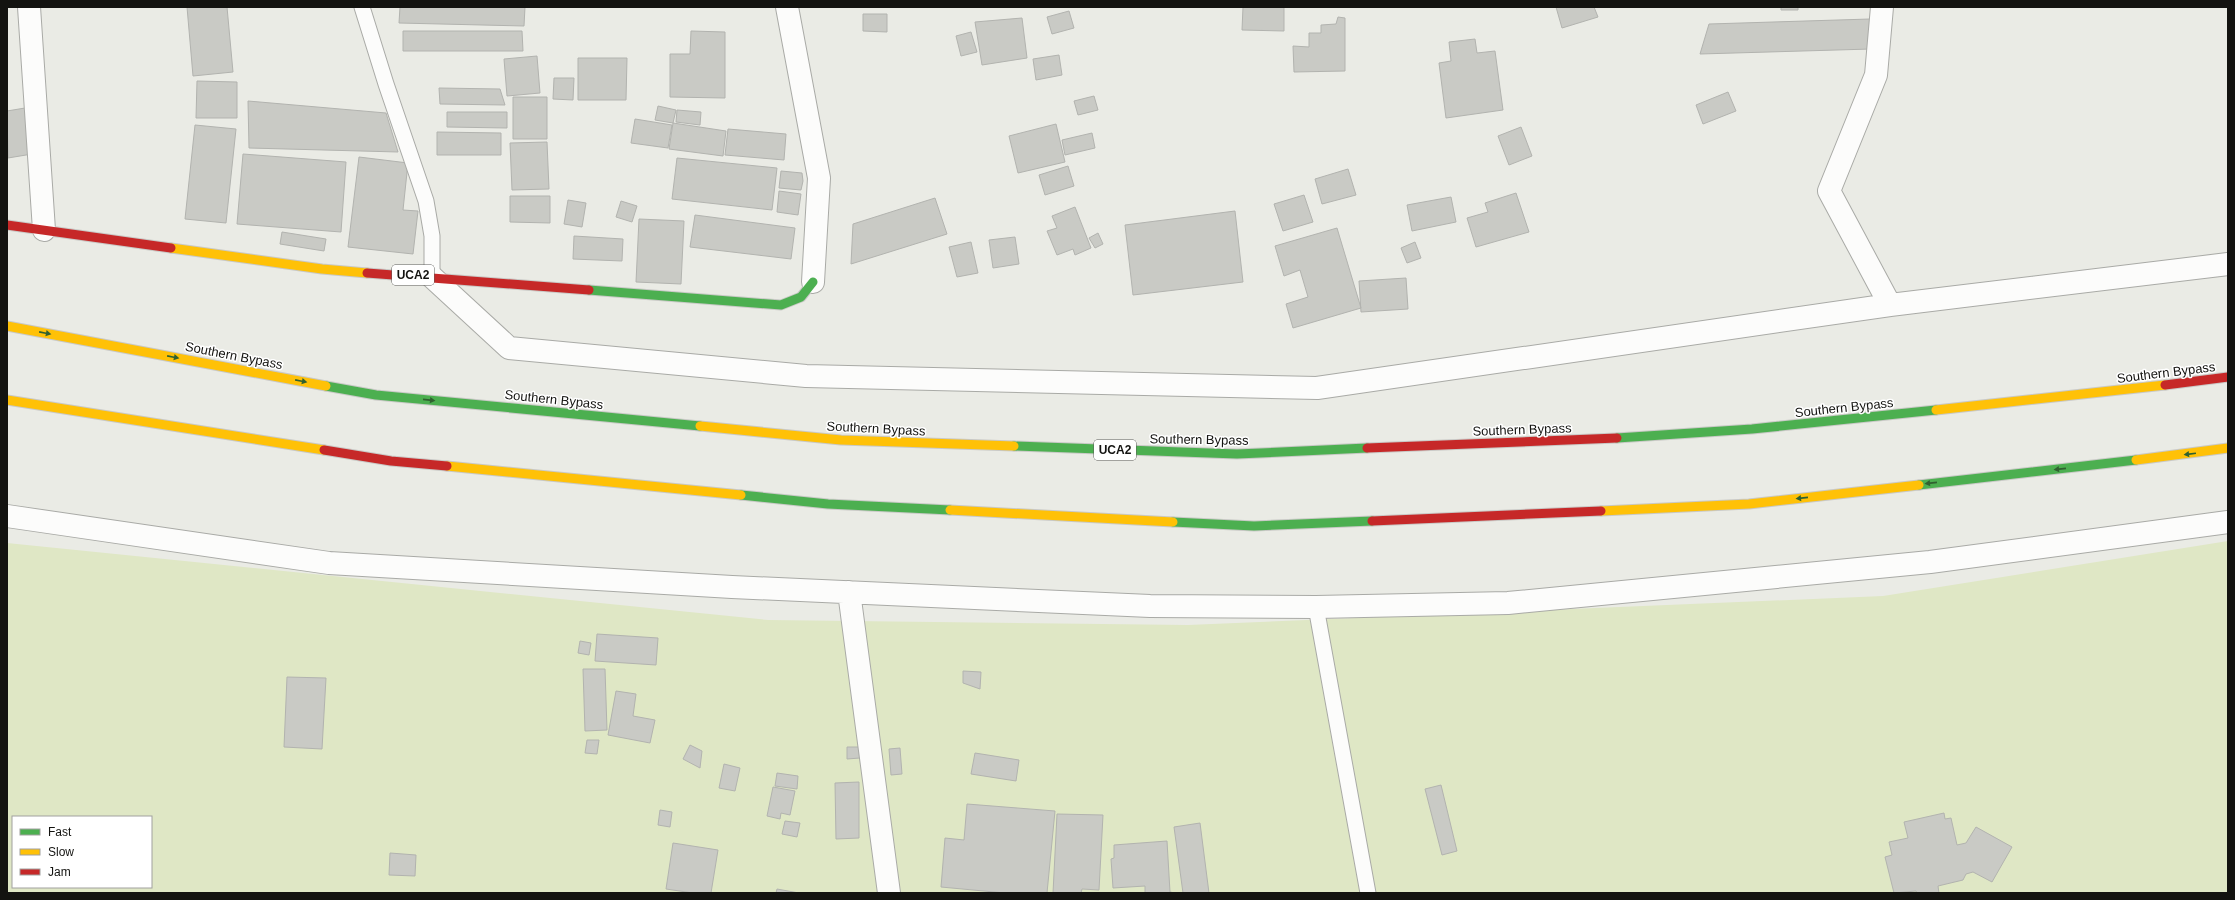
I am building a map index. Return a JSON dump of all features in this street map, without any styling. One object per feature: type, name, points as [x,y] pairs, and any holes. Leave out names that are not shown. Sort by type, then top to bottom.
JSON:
[{"type":"main road","name":"UCA2","points":[[7,225],[322,269],[780,304],[801,297],[812,282]]},
{"type":"main road","name":"Southern Bypass","points":[[7,326],[376,395],[841,440],[1237,454],[1604,438],[1752,429],[2103,393],[2228,377]]},
{"type":"main road","points":[[7,400],[399,462],[828,504],[1254,526],[1749,504],[2192,454],[2228,448]]},
{"type":"street","points":[[29,7],[44,230]]},
{"type":"street","points":[[787,7],[819,178],[812,282]]},
{"type":"street","points":[[1882,7],[1876,75],[1829,191],[1890,305]]},
{"type":"street","points":[[432,277],[509,348],[806,376],[1317,388],[1890,305],[2228,264]]},
{"type":"street","points":[[7,516],[329,563],[849,592],[1150,606],[1316,606],[1508,603],[1930,562],[2228,522]]},
{"type":"street","points":[[849,592],[889,893]]},
{"type":"lane","points":[[362,7],[386,84],[426,201],[432,236],[432,277]]},
{"type":"lane","points":[[1316,606],[1368,893]]},
{"type":"green space","points":[[2228,541],[2228,893],[7,893],[7,543],[768,620],[1188,625],[1883,596]]},
{"type":"building","points":[[187,7],[227,7],[233,72],[193,76]]},
{"type":"building","points":[[400,7],[525,7],[524,26],[399,23]]},
{"type":"building","points":[[1243,7],[1284,7],[1284,31],[1242,30]]},
{"type":"building","points":[[1556,7],[1594,7],[1598,17],[1562,28]]},
{"type":"building","points":[[1781,7],[1798,7],[1798,10],[1781,10]]},
{"type":"building","points":[[1069,11],[1074,28],[1052,34],[1047,17]]},
{"type":"building","points":[[863,14],[887,14],[887,32],[863,31]]},
{"type":"building","points":[[1338,17],[1345,18],[1345,71],[1294,72],[1293,46],[1309,47],[1309,33],[1321,33],[1321,25],[1336,24]]},
{"type":"building","points":[[1022,18],[1027,58],[982,65],[975,22]]},
{"type":"building","points":[[1870,19],[1871,49],[1700,54],[1709,24]]},
{"type":"building","points":[[403,31],[522,31],[523,51],[403,51]]},
{"type":"building","points":[[691,31],[725,32],[725,98],[670,97],[670,54],[690,54]]},
{"type":"building","points":[[971,32],[977,52],[961,56],[956,36]]},
{"type":"building","points":[[1475,39],[1477,53],[1495,51],[1503,110],[1446,118],[1439,63],[1451,61],[1449,42]]},
{"type":"building","points":[[1059,55],[1062,75],[1036,80],[1033,59]]},
{"type":"building","points":[[537,56],[540,93],[507,96],[504,59]]},
{"type":"building","points":[[578,58],[627,58],[626,100],[578,100]]},
{"type":"building","points":[[554,78],[574,78],[573,100],[553,99]]},
{"type":"building","points":[[197,81],[237,82],[237,118],[196,118]]},
{"type":"building","points":[[439,88],[500,89],[505,105],[440,104]]},
{"type":"building","points":[[1728,92],[1736,111],[1703,124],[1696,105]]},
{"type":"building","points":[[1094,96],[1098,110],[1078,115],[1074,101]]},
{"type":"building","points":[[513,97],[547,97],[547,139],[513,139]]},
{"type":"building","points":[[248,101],[386,113],[398,152],[249,148]]},
{"type":"building","points":[[658,106],[676,110],[673,123],[655,120]]},
{"type":"building","points":[[25,108],[32,154],[8,158],[7,111]]},
{"type":"building","points":[[677,110],[701,112],[700,125],[676,122]]},
{"type":"building","points":[[447,112],[507,112],[507,128],[447,127]]},
{"type":"building","points":[[635,119],[672,125],[668,148],[631,143]]},
{"type":"building","points":[[673,123],[726,131],[723,156],[669,149]]},
{"type":"building","points":[[1056,124],[1065,162],[1018,173],[1009,136]]},
{"type":"building","points":[[195,125],[236,129],[226,223],[185,219]]},
{"type":"building","points":[[1521,127],[1532,156],[1509,165],[1498,136]]},
{"type":"building","points":[[728,129],[786,134],[784,160],[725,155]]},
{"type":"building","points":[[437,132],[501,133],[501,155],[437,155]]},
{"type":"building","points":[[1092,133],[1095,148],[1065,155],[1062,140]]},
{"type":"building","points":[[547,142],[549,189],[512,190],[510,143]]},
{"type":"building","points":[[243,154],[346,162],[341,232],[237,224]]},
{"type":"building","points":[[359,157],[408,163],[403,210],[418,211],[413,254],[348,247]]},
{"type":"building","points":[[677,158],[777,168],[772,210],[672,199]]},
{"type":"building","points":[[1068,166],[1074,186],[1045,195],[1039,175]]},
{"type":"building","points":[[1348,169],[1356,195],[1322,204],[1315,179]]},
{"type":"building","points":[[781,171],[802,173],[803,181],[801,190],[779,188]]},
{"type":"building","points":[[779,191],[801,194],[798,215],[777,212]]},
{"type":"building","points":[[1516,193],[1529,232],[1476,247],[1467,218],[1488,212],[1485,203]]},
{"type":"building","points":[[1304,195],[1313,222],[1283,231],[1274,204]]},
{"type":"building","points":[[510,196],[550,196],[550,223],[510,222]]},
{"type":"building","points":[[1451,197],[1456,222],[1412,231],[1407,205]]},
{"type":"building","points":[[935,198],[947,234],[851,264],[853,224]]},
{"type":"building","points":[[568,200],[586,203],[582,227],[564,224]]},
{"type":"building","points":[[621,201],[637,206],[632,222],[616,217]]},
{"type":"building","points":[[1075,207],[1091,248],[1075,255],[1073,249],[1057,255],[1047,231],[1057,228],[1052,216]]},
{"type":"building","points":[[1235,211],[1243,282],[1133,295],[1125,225]]},
{"type":"building","points":[[695,215],[795,228],[791,259],[690,247]]},
{"type":"building","points":[[639,219],[684,221],[681,284],[636,282]]},
{"type":"building","points":[[1337,228],[1361,308],[1293,328],[1286,304],[1308,297],[1300,270],[1284,276],[1275,246]]},
{"type":"building","points":[[282,232],[326,239],[324,251],[280,244]]},
{"type":"building","points":[[1098,233],[1103,244],[1095,248],[1089,238]]},
{"type":"building","points":[[574,236],[623,239],[622,261],[573,259]]},
{"type":"building","points":[[1015,237],[1019,264],[993,268],[989,240]]},
{"type":"building","points":[[971,242],[978,273],[957,277],[949,247]]},
{"type":"building","points":[[1415,242],[1421,258],[1407,263],[1401,248]]},
{"type":"building","points":[[1406,278],[1408,309],[1361,312],[1359,281]]},
{"type":"building","points":[[597,634],[658,638],[656,665],[595,661]]},
{"type":"building","points":[[580,641],[591,643],[589,655],[578,653]]},
{"type":"building","points":[[583,669],[605,669],[607,730],[585,731]]},
{"type":"building","points":[[963,671],[981,672],[980,689],[963,683]]},
{"type":"building","points":[[287,677],[326,678],[322,749],[284,747]]},
{"type":"building","points":[[616,691],[636,694],[633,716],[655,720],[650,743],[608,735]]},
{"type":"building","points":[[587,740],[599,740],[597,754],[585,753]]},
{"type":"building","points":[[690,745],[702,751],[700,768],[683,759]]},
{"type":"building","points":[[847,747],[860,747],[860,758],[847,759]]},
{"type":"building","points":[[900,748],[902,774],[891,775],[889,749]]},
{"type":"building","points":[[975,753],[1019,760],[1016,781],[971,774]]},
{"type":"building","points":[[724,764],[740,768],[735,791],[719,788]]},
{"type":"building","points":[[777,773],[798,776],[797,789],[775,786]]},
{"type":"building","points":[[859,782],[859,838],[836,839],[835,783]]},
{"type":"building","points":[[1441,785],[1457,851],[1442,855],[1425,789]]},
{"type":"building","points":[[773,787],[795,791],[790,815],[781,813],[780,819],[767,816]]},
{"type":"building","points":[[967,804],[1055,811],[1047,893],[1005,893],[941,887],[945,838],[964,840]]},
{"type":"building","points":[[660,810],[672,812],[670,827],[658,825]]},
{"type":"building","points":[[1944,813],[1945,819],[1951,818],[1957,845],[1966,843],[1976,827],[2012,847],[1992,882],[1973,872],[1966,874],[1963,880],[1938,886],[1939,893],[1917,893],[1916,891],[1894,893],[1885,857],[1892,855],[1889,842],[1908,838],[1904,822]]},
{"type":"building","points":[[1057,814],[1103,815],[1099,890],[1082,889],[1081,893],[1053,893]]},
{"type":"building","points":[[785,821],[800,823],[797,837],[782,834]]},
{"type":"building","points":[[1200,823],[1209,893],[1183,893],[1174,827]]},
{"type":"building","points":[[1167,841],[1170,892],[1175,893],[1145,893],[1145,886],[1113,888],[1111,859],[1114,858],[1114,845]]},
{"type":"building","points":[[673,843],[718,850],[711,893],[693,893],[666,889]]},
{"type":"building","points":[[390,853],[416,855],[415,876],[389,875]]},
{"type":"building","points":[[777,889],[799,893],[776,893]]},
{"type":"traffic: fast","points":[[589,290],[781,305],[801,297],[813,282]]},
{"type":"traffic: fast","points":[[326,386],[376,395],[700,426]]},
{"type":"traffic: fast","points":[[1617,438],[1752,429],[1936,410]]},
{"type":"traffic: fast","points":[[1014,446],[1237,454],[1367,448]]},
{"type":"traffic: fast","points":[[1919,485],[2136,460]]},
{"type":"traffic: fast","points":[[741,495],[828,504],[950,510]]},
{"type":"traffic: fast","points":[[1173,522],[1254,526],[1372,521]]},
{"type":"traffic: slow","points":[[171,248],[322,269],[367,273]]},
{"type":"traffic: slow","points":[[7,326],[326,386]]},
{"type":"traffic: slow","points":[[1936,410],[2165,385]]},
{"type":"traffic: slow","points":[[7,400],[324,450]]},
{"type":"traffic: slow","points":[[700,426],[841,440],[1014,446]]},
{"type":"traffic: slow","points":[[2136,460],[2228,448]]},
{"type":"traffic: slow","points":[[447,466],[741,495]]},
{"type":"traffic: slow","points":[[1601,511],[1749,504],[1919,485]]},
{"type":"traffic: slow","points":[[950,510],[1173,522]]},
{"type":"traffic: jam","points":[[7,225],[171,248]]},
{"type":"traffic: jam","points":[[367,273],[589,290]]},
{"type":"traffic: jam","points":[[2165,385],[2228,377]]},
{"type":"traffic: jam","points":[[1367,448],[1617,438]]},
{"type":"traffic: jam","points":[[324,450],[391,461],[447,466]]},
{"type":"traffic: jam","points":[[1372,521],[1601,511]]}]
